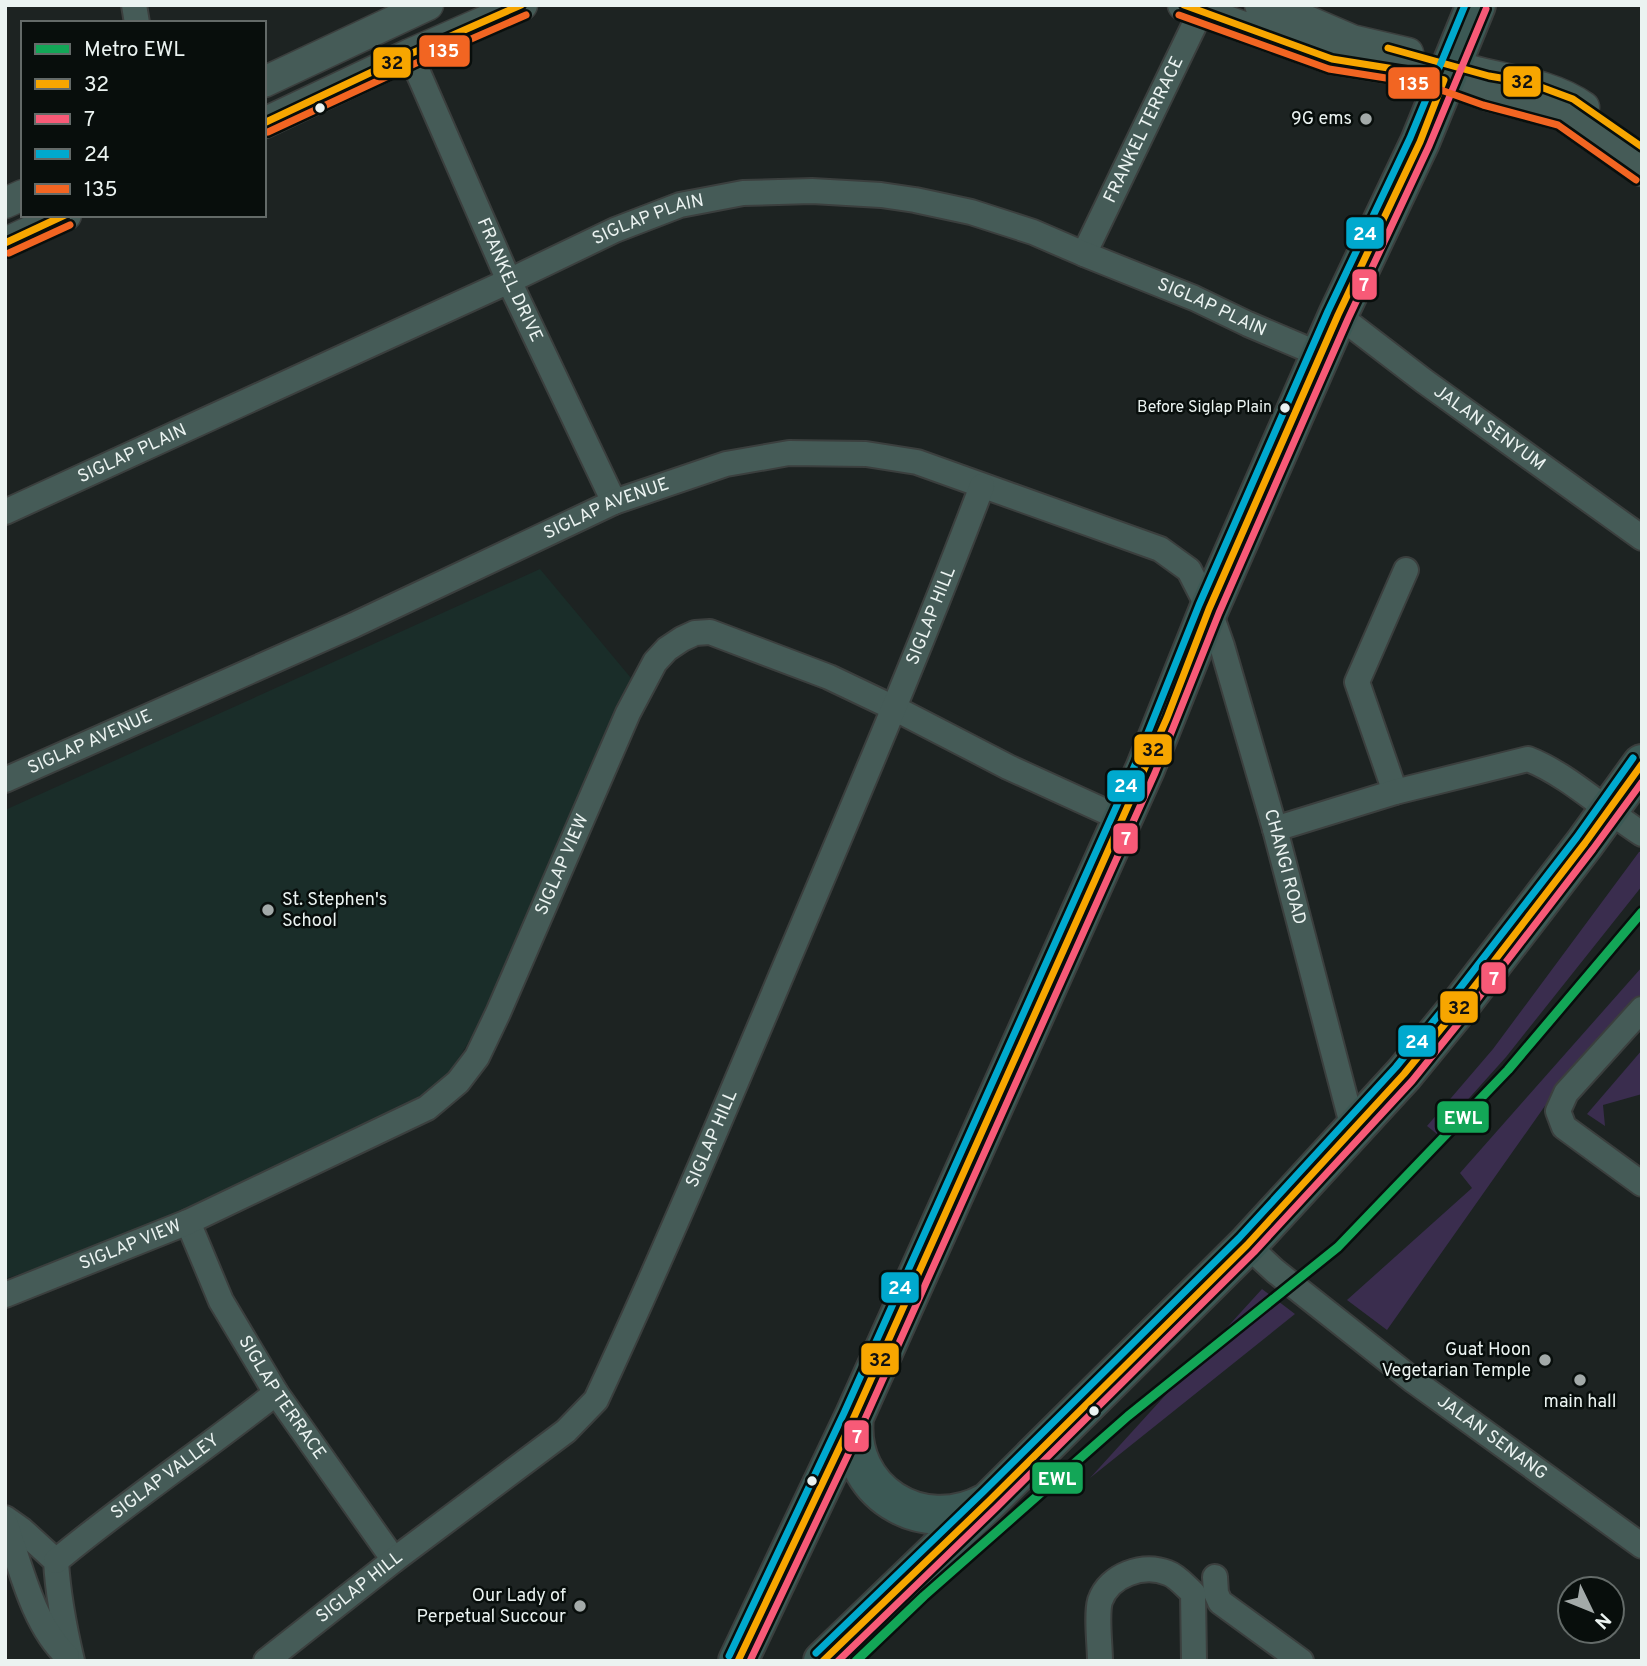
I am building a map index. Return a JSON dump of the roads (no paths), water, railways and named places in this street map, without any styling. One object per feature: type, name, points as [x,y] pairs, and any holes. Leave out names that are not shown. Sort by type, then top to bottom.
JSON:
[{"type":"main road","points":[[738,1661],[854,1417],[1122,819],[1167,718],[1209,608],[1338,315],[1420,142],[1476,5]]},
{"type":"main road","points":[[823,1661],[1247,1245],[1404,1074],[1585,843],[1642,764]]},
{"type":"main road","points":[[854,1417],[853,1439],[861,1466],[873,1484],[895,1503],[921,1513],[943,1515],[964,1512],[990,1500]]},
{"type":"street","points":[[266,81],[428,5]]},
{"type":"street","points":[[266,122],[522,5]]},
{"type":"street","points":[[1260,5],[1314,14],[1352,40],[1415,54],[1486,95],[1562,115],[1642,171]]},
{"type":"street","points":[[1196,7],[1332,59],[1407,71],[1489,76],[1530,83],[1573,99],[1642,147]]},
{"type":"street","name":"FRANKEL TERRACE","points":[[1084,254],[1196,7]]},
{"type":"street","name":"FRANKEL DRIVE","points":[[410,54],[509,281],[614,502]]},
{"type":"street","name":"SIGLAP PLAIN","points":[[5,512],[615,230],[680,205],[743,193],[812,191],[881,195],[971,212],[1033,232],[1194,298],[1321,355]]},
{"type":"street","points":[[5,203],[21,196]]},
{"type":"street","points":[[5,243],[62,217]]},
{"type":"street","name":"JALAN SENYUM","points":[[1338,315],[1424,381],[1642,538]]},
{"type":"street","name":"SIGLAP AVENUE","points":[[5,780],[354,625],[614,502],[726,464],[789,453],[866,454],[917,462],[1160,549],[1189,570],[1209,608]]},
{"type":"street","name":"SIGLAP HILL","points":[[266,1661],[394,1560],[566,1431],[596,1400],[728,1101],[894,708],[982,486]]},
{"type":"street","points":[[1395,792],[1357,682],[1406,570]]},
{"type":"street","name":"CHANGI ROAD","points":[[1209,608],[1275,829],[1353,1128]]},
{"type":"street","name":"SIGLAP VIEW","points":[[5,1295],[188,1222],[427,1108],[457,1082],[477,1057],[498,1013],[628,713],[655,662],[667,649],[695,633],[710,632],[829,677],[1008,767],[1122,819]]},
{"type":"street","points":[[1275,829],[1395,792],[1528,759],[1542,764],[1642,834]]},
{"type":"street","points":[[1642,1009],[1566,1093],[1558,1111],[1564,1127],[1642,1184]]},
{"type":"street","name":"SIGLAP TERRACE","points":[[188,1222],[221,1301],[276,1393],[394,1560]]},
{"type":"street","name":"JALAN SENANG","points":[[1247,1245],[1275,1271],[1414,1381],[1642,1546]]},
{"type":"street","name":"SIGLAP VALLEY","points":[[56,1561],[103,1522],[217,1440],[276,1393]]},
{"type":"street","points":[[5,1520],[22,1530],[56,1561],[63,1626],[72,1661]]},
{"type":"street","points":[[5,1520],[37,1613],[59,1649],[72,1661]]},
{"type":"street","points":[[1100,1661],[1099,1605],[1104,1592],[1117,1577],[1145,1569],[1169,1573],[1193,1593],[1194,1661]]},
{"type":"street","points":[[1215,1577],[1216,1594],[1220,1602],[1301,1661]]},
{"type":"metro line","name":"EWL","points":[[856,1661],[924,1596],[1128,1416],[1338,1247],[1508,1070],[1642,912]]},
{"type":"place","name":"9G ems","points":[[1366,119]]},
{"type":"place","name":"Before Siglap Plain","points":[[1285,408]]},
{"type":"place","name":"St. Stephen's School","points":[[268,910]]},
{"type":"place","name":"Guat Hoon Vegetarian Temple","points":[[1545,1360]]},
{"type":"place","name":"main hall","points":[[1580,1380]]},
{"type":"place","name":"Our Lady of Perpetual Succour","points":[[580,1606]]}]
